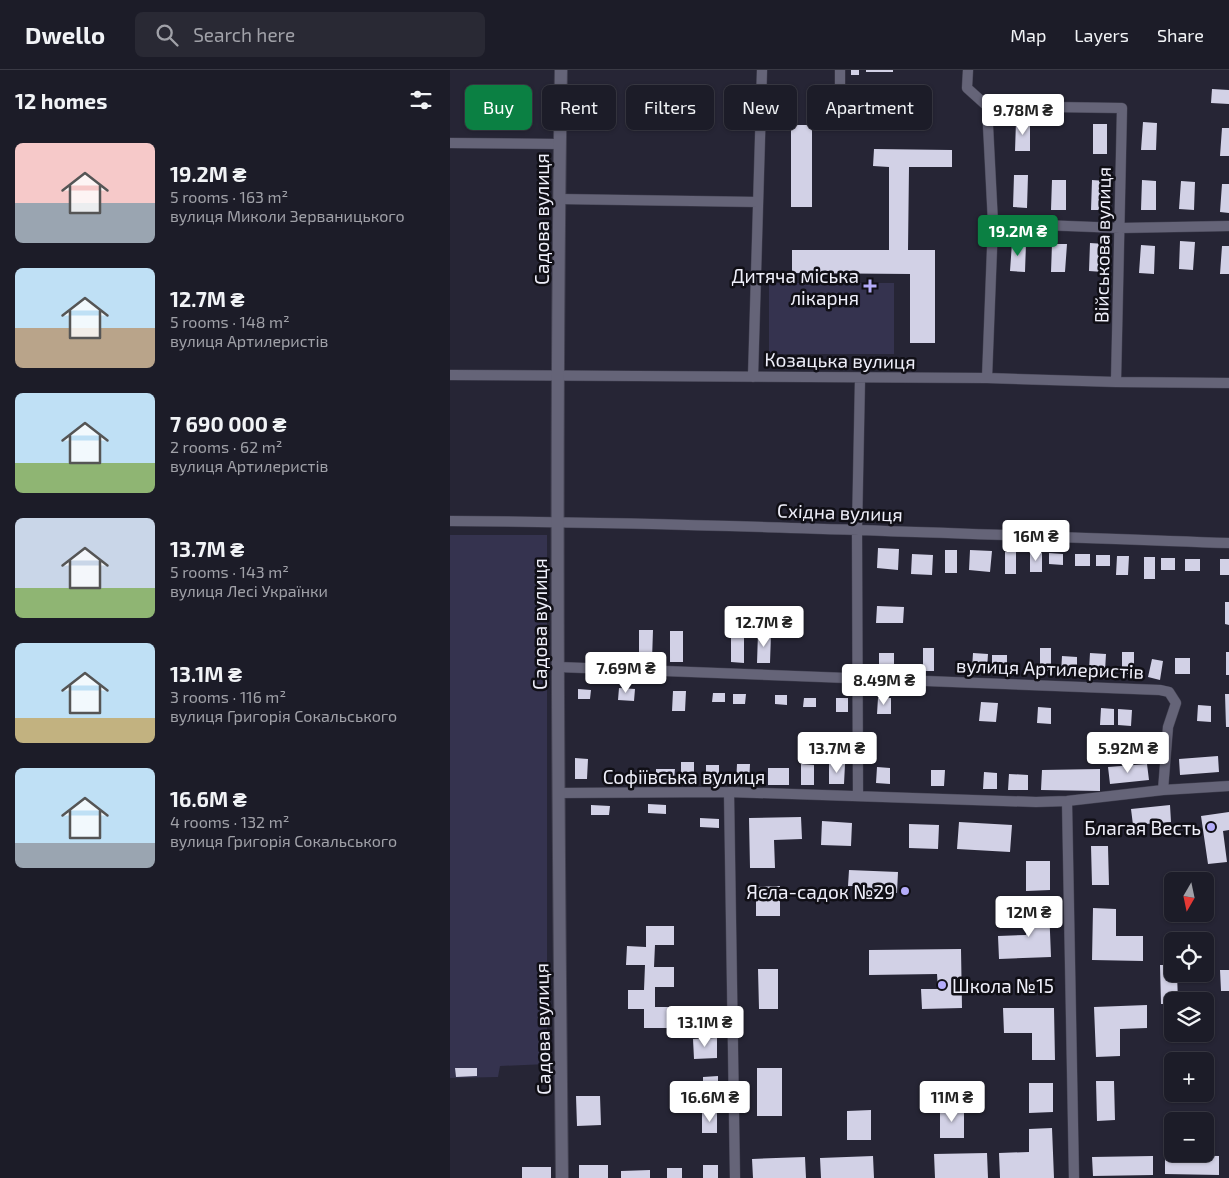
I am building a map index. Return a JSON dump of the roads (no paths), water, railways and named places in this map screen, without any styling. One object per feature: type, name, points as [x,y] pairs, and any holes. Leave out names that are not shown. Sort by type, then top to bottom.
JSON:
[{"type":"street","name":"Садова вулиця","points":[[561,70],[558,793],[562,1178]]},
{"type":"street","points":[[753,377],[762,70]]},
{"type":"street","points":[[840,70],[840,85]]},
{"type":"street","points":[[968,70],[968,88],[987,106],[993,223],[987,378]]},
{"type":"street","name":"Військова вулиця","points":[[987,106],[1122,108],[1116,382]]},
{"type":"street","points":[[450,143],[560,144]]},
{"type":"street","points":[[559,199],[758,202]]},
{"type":"street","points":[[993,223],[1120,228],[1229,226]]},
{"type":"street","name":"Козацька вулиця","points":[[450,375],[860,379],[987,378],[1229,383]]},
{"type":"street","points":[[858,796],[857,530],[860,379]]},
{"type":"street","name":"Східна вулиця","points":[[450,521],[857,530],[1229,543]]},
{"type":"street","name":"вулиця Артилеристів","points":[[558,667],[1160,690],[1169,692],[1176,703],[1168,727],[1163,790]]},
{"type":"street","name":"Софіївська вулиця","points":[[558,793],[729,792],[1067,802],[1163,790],[1229,786]]},
{"type":"street","points":[[729,792],[736,1178]]},
{"type":"street","points":[[1067,802],[1074,1178]]},
{"type":"place","name":"Дитяча міська лікарня","points":[[870,286]]},
{"type":"place","name":"Благая Весть","points":[[1211,827]]},
{"type":"place","name":"Ясла-садок №29","points":[[905,891]]},
{"type":"place","name":"Школа №15","points":[[942,985]]}]
